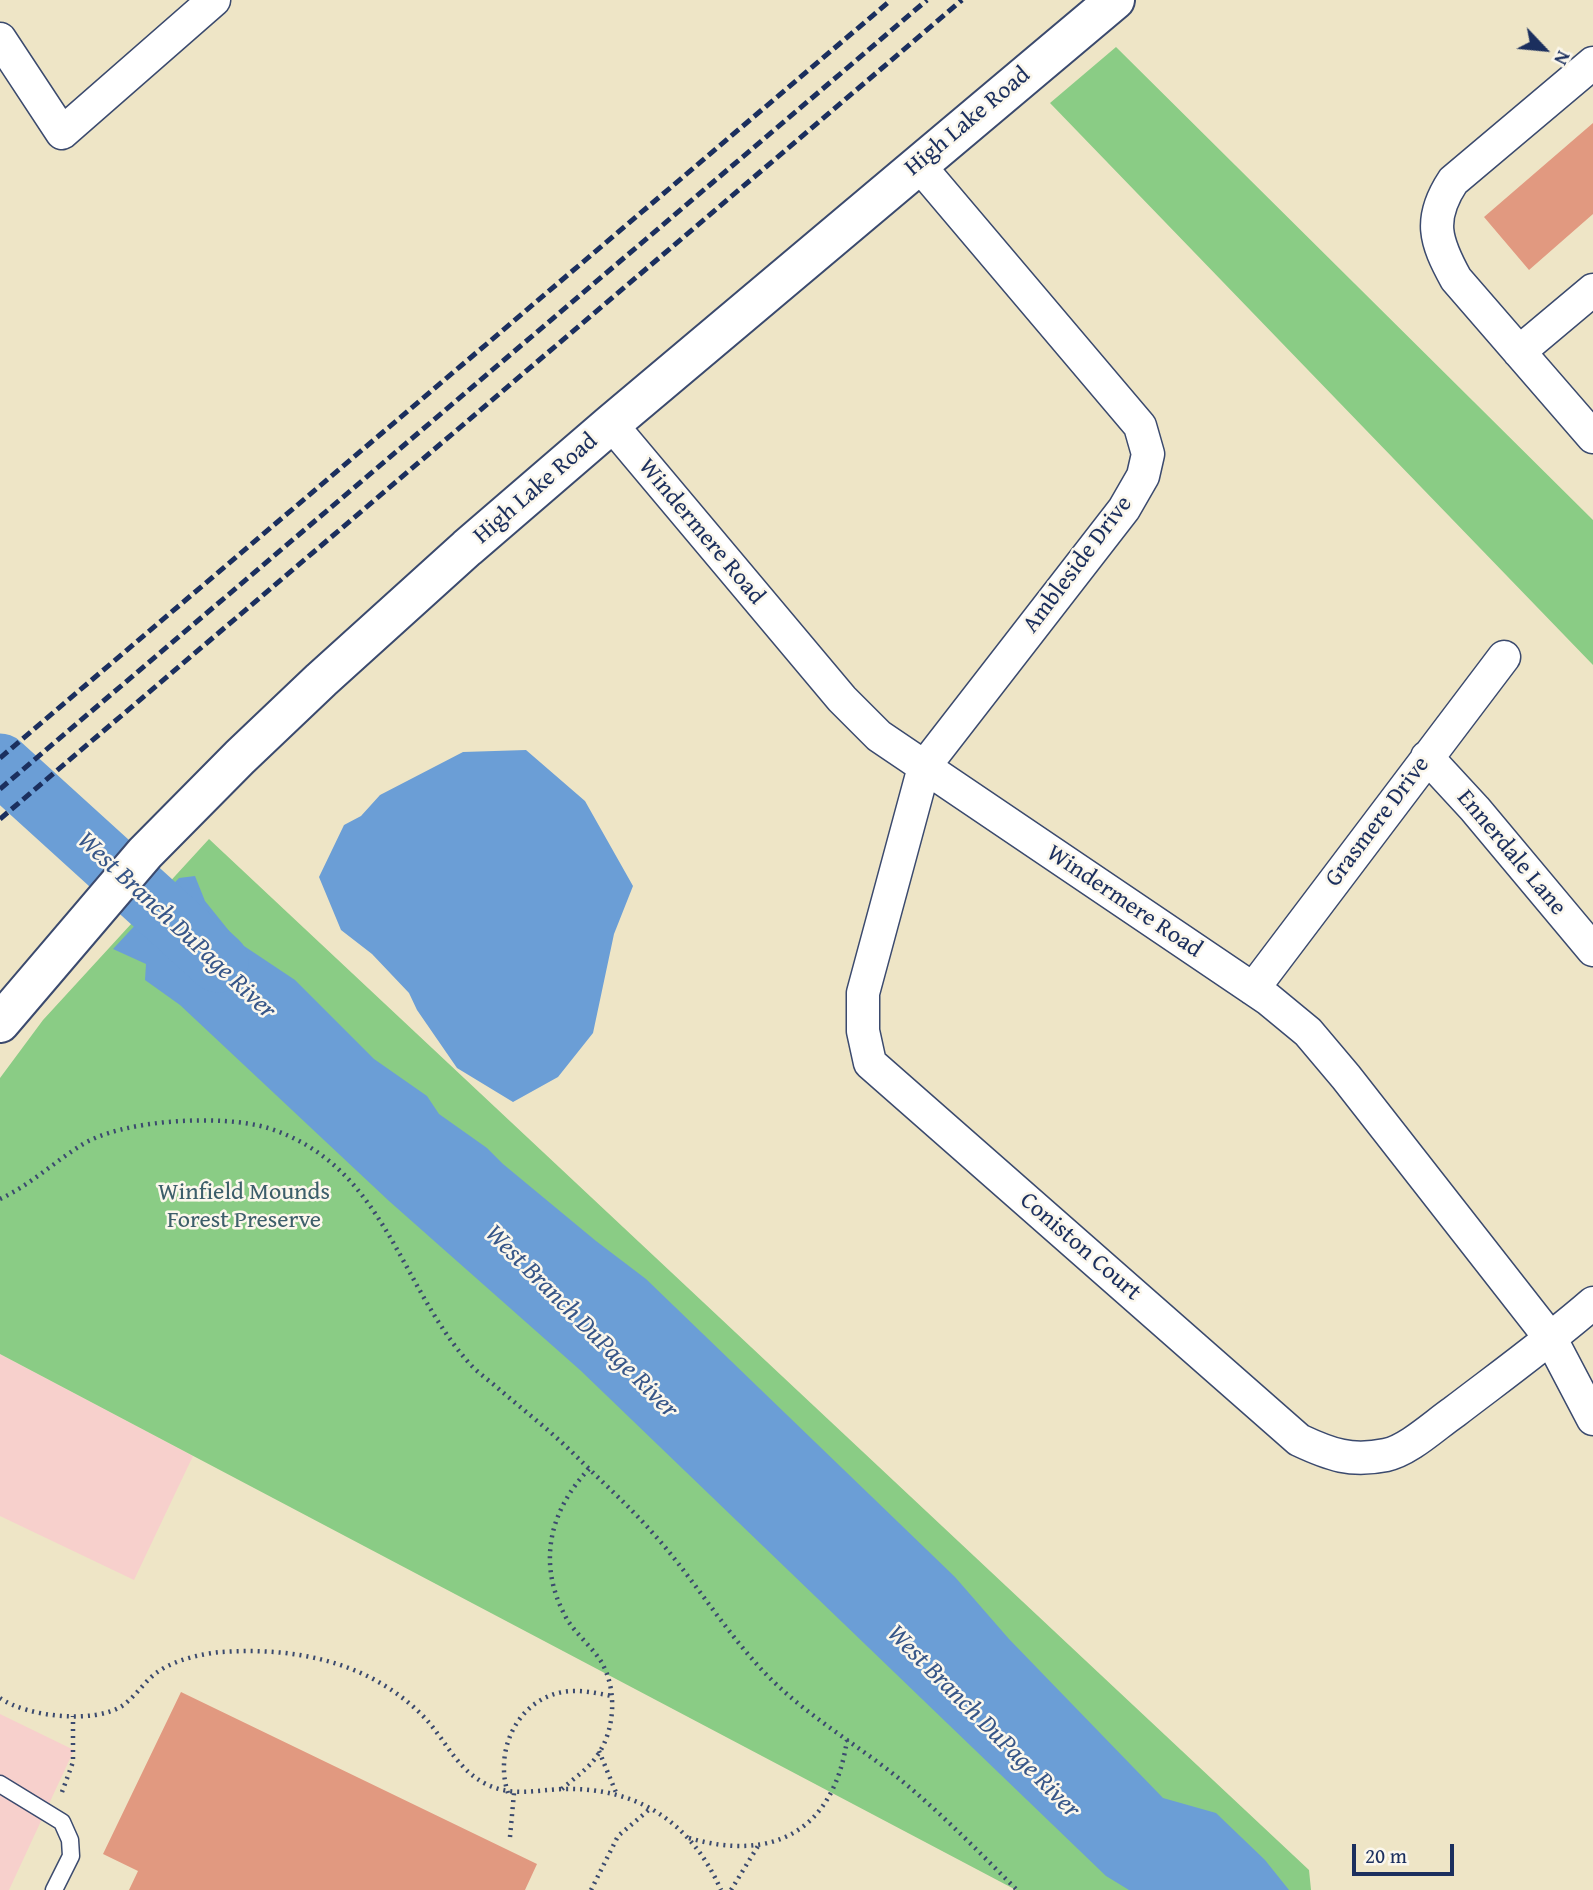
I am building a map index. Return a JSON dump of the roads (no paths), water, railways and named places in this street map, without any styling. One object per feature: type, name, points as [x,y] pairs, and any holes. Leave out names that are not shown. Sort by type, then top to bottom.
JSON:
[{"type":"street","points":[[0,39],[62,133],[214,0]]},
{"type":"street","name":"High Lake Road","points":[[0,1023],[145,853],[321,680],[467,548],[611,424],[1115,0]]},
{"type":"street","points":[[1593,63],[1453,181],[1441,198],[1436,224],[1441,252],[1456,279],[1593,437]]},
{"type":"street","name":"Ambleside Drive","points":[[918,164],[1140,426],[1148,454],[1143,476],[1124,509],[924,766]]},
{"type":"street","points":[[1519,352],[1593,290]]},
{"type":"street","name":"Windermere Road","points":[[611,424],[842,699],[879,736],[1254,989],[1308,1032],[1551,1339],[1593,1419]]},
{"type":"street","name":"Grasmere Drive","points":[[1254,989],[1504,657]]},
{"type":"street","name":"Ennerdale Lane","points":[[1427,757],[1475,809],[1593,950]]},
{"type":"street","name":"Coniston Court","points":[[924,766],[863,993],[863,1031],[870,1063],[1299,1440],[1329,1454],[1356,1460],[1390,1454],[1417,1439],[1551,1339]]},
{"type":"street","points":[[1551,1339],[1593,1303]]},
{"type":"lane","points":[[0,1784],[62,1822],[70,1840],[71,1856],[54,1890]]},
{"type":"water","points":[[526,750],[585,801],[633,886],[614,934],[593,1033],[558,1077],[513,1102],[457,1068],[417,1010],[409,993],[372,954],[341,930],[319,877],[344,825],[361,816],[380,795],[463,752]]},
{"type":"water","points":[[195,876],[205,901],[238,942],[295,980],[374,1059],[427,1096],[439,1114],[487,1148],[596,1241],[646,1279],[955,1577],[1009,1639],[1163,1798],[1216,1813],[1265,1860],[1289,1890],[1129,1890],[1106,1876],[580,1370],[389,1201],[180,1005],[145,980],[146,964],[113,949],[179,878]]},
{"type":"waterway","name":"West Branch DuPage River","points":[[0,764],[218,962]]},
{"type":"railway","points":[[0,758],[891,0]]},
{"type":"railway","points":[[0,789],[927,0]]},
{"type":"railway","points":[[0,819],[962,0]]},
{"type":"park label","name":"Winfield Mounds Forest Preserve","points":[[244,1207]]}]
